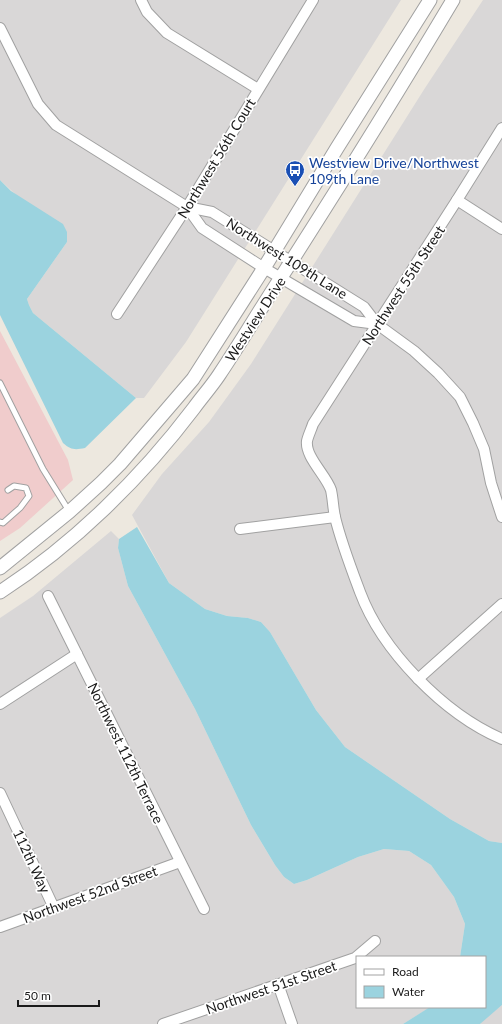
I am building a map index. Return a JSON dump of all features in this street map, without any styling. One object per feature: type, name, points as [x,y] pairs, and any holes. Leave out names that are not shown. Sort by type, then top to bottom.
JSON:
[{"type":"street","points":[[140,0],[147,12],[167,33],[258,89]]},
{"type":"street","name":"Northwest 56th Court","points":[[117,314],[187,207],[313,0]]},
{"type":"street","name":"Westview Drive","points":[[0,568],[69,512],[120,464],[193,379],[264,268],[430,0]]},
{"type":"street","name":"Westview Drive","points":[[0,592],[47,558],[88,523],[121,492],[178,430],[218,376],[292,262],[453,0]]},
{"type":"street","name":"Northwest 109th Lane","points":[[0,28],[38,104],[56,125],[187,207],[212,212],[364,306],[378,324],[414,351],[438,373],[460,397],[473,423],[484,449],[491,484],[502,517]]},
{"type":"street","name":"Northwest 55th Street","points":[[335,517],[330,489],[310,456],[307,442],[313,424],[502,128]]},
{"type":"street","points":[[457,200],[502,229]]},
{"type":"street","name":"Northwest 109th Lane","points":[[187,207],[202,228],[264,268],[354,321],[378,324]]},
{"type":"street","points":[[240,529],[335,517],[360,594],[381,634],[418,679],[450,708],[483,731],[502,739]]},
{"type":"street","name":"Northwest 112th Terrace","points":[[48,596],[204,909]]},
{"type":"street","points":[[418,679],[502,604]]},
{"type":"street","points":[[0,704],[77,654]]},
{"type":"street","name":"112th Way","points":[[0,793],[54,908]]},
{"type":"street","name":"Northwest 52nd Street","points":[[0,927],[180,862]]},
{"type":"street","name":"Northwest 51st Street","points":[[357,956],[375,941]]},
{"type":"street","name":"Northwest 51st Street","points":[[163,1024],[356,957]]},
{"type":"street","points":[[278,984],[292,1024]]},
{"type":"lane","points":[[0,383],[43,469],[69,512]]},
{"type":"lane","points":[[0,522],[3,523],[20,508],[29,496],[26,488],[14,486],[8,490]]},
{"type":"shaded area","points":[[0,0],[401,0],[186,342],[144,398],[136,398],[33,313],[29,305],[27,299],[67,242],[0,180]]},
{"type":"shaded area","points":[[483,0],[502,0],[502,843],[489,841],[450,819],[345,747],[316,710],[270,632],[261,622],[248,618],[227,616],[205,609],[169,583],[132,515],[162,474],[209,422],[251,364],[425,88]]},
{"type":"shaded area","points":[[0,331],[68,460],[73,480],[20,528],[0,541]]},
{"type":"shaded area","points":[[111,531],[119,539],[118,548],[128,586],[195,709],[251,825],[284,877],[294,884],[307,880],[358,857],[384,849],[409,851],[431,865],[454,897],[465,924],[460,956],[356,956],[356,1008],[429,1008],[403,1024],[0,1024],[0,618],[33,596]]},
{"type":"shaded area","points":[[502,1005],[502,1024],[480,1024],[483,1020]]},
{"type":"water","points":[[0,180],[11,191],[63,224],[67,232],[67,242],[27,299],[33,313],[136,398],[85,448],[73,449],[63,443],[0,315]]},
{"type":"water","points":[[137,527],[169,583],[205,609],[227,616],[248,618],[261,622],[270,632],[316,710],[345,747],[450,819],[489,841],[502,843],[502,1005],[480,1024],[403,1024],[428,1008],[486,1008],[486,956],[460,956],[465,924],[454,897],[431,865],[409,851],[384,849],[358,857],[307,880],[294,884],[284,877],[275,865],[251,825],[195,709],[128,586],[118,548],[119,539]]},
{"type":"place","name":"Westview Drive/Northwest 109th Lane","points":[[295,187]]}]
